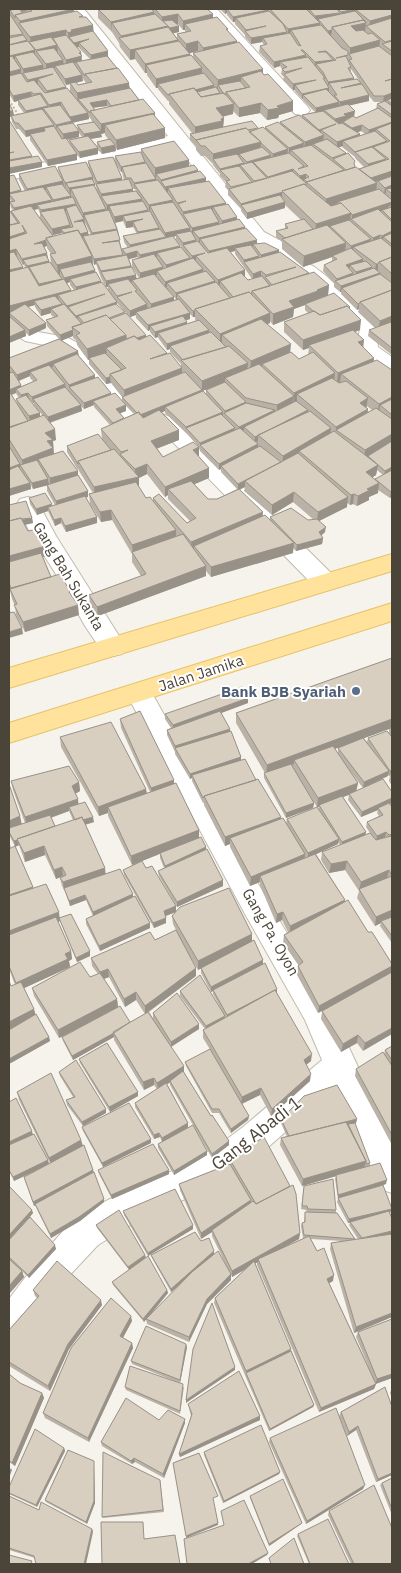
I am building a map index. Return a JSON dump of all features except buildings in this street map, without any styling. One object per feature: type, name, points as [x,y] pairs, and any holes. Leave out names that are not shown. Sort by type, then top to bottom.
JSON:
[{"type":"main road","points":[[9,678],[392,562]]},
{"type":"main road","name":"Jalan Jamika","points":[[9,733],[392,612]]},
{"type":"street","points":[[209,9],[302,110]]},
{"type":"street","points":[[80,13],[103,13]]},
{"type":"street","points":[[80,13],[258,236],[268,245],[278,246],[336,228]]},
{"type":"street","points":[[9,175],[181,139]]},
{"type":"street","points":[[278,246],[293,265],[306,270],[318,279],[370,326],[371,330],[367,340],[368,349],[392,367]]},
{"type":"street","points":[[9,321],[32,338],[59,342],[79,352],[136,420],[142,422],[157,419],[167,423],[325,582]]},
{"type":"street","name":"Gang Bah Sukanta","points":[[28,505],[46,540],[64,566],[94,620],[113,647]]},
{"type":"street","name":"Gang Pa. Oyon","points":[[139,693],[255,905],[316,1011],[392,1177]]},
{"type":"street","name":"Gang Abadi 1","points":[[9,1327],[62,1257],[86,1234],[112,1216],[193,1179],[228,1158],[268,1127],[298,1099],[341,1064]]},
{"type":"path","points":[[9,100],[19,116],[17,119]]},
{"type":"place","name":"Bank BJB Syariah","points":[[356,691]]}]
